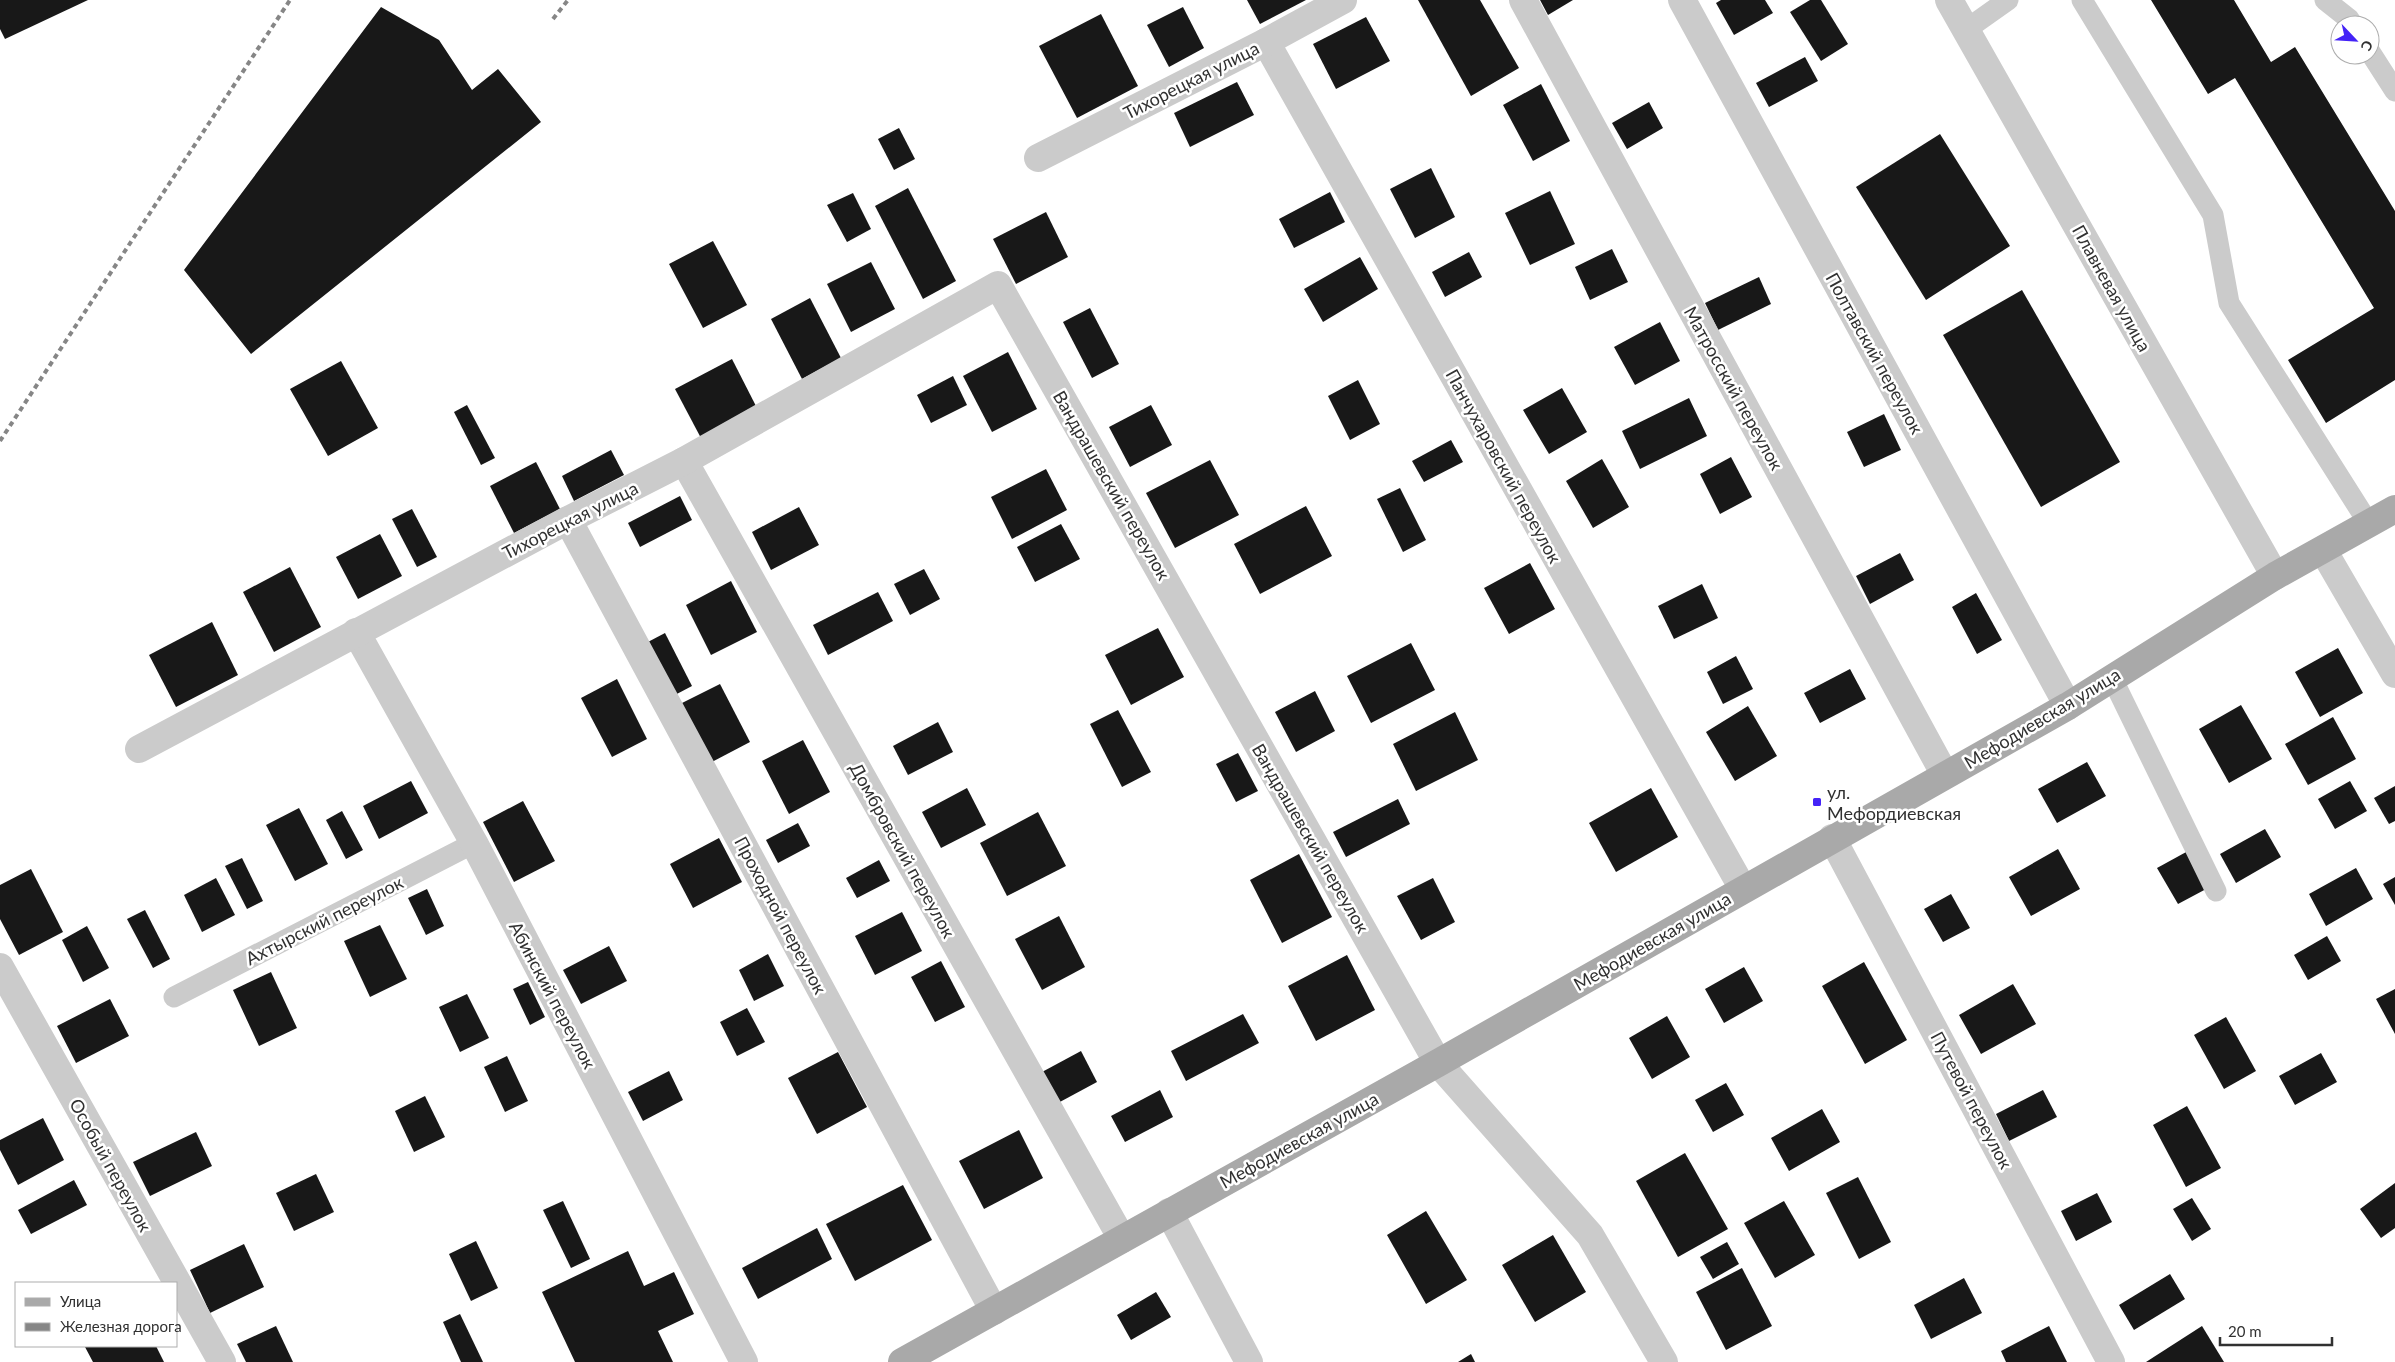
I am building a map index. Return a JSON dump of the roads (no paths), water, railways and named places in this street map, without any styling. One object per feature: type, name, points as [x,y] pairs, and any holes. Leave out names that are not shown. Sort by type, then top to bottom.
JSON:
[{"type":"main road","name":"Мефодиевская улица","points":[[902,1362],[1438,1063],[1832,838],[2068,706],[2275,576],[2395,509]]},
{"type":"street","name":"Тихорецкая улица","points":[[1038,158],[1266,42],[1343,0]]},
{"type":"street","name":"Матросский переулок","points":[[1523,0],[1945,775]]},
{"type":"street","name":"Полтавский переулок","points":[[1682,0],[2068,706]]},
{"type":"street","name":"Плавневая улица","points":[[1949,0],[2275,576]]},
{"type":"street","name":"Панчухаровский переулок","points":[[1266,42],[1743,889]]},
{"type":"street","name":"Тихорецкая улица","points":[[139,749],[356,632],[684,461],[998,285]]},
{"type":"street","name":"Вандрашевский переулок","points":[[998,285],[1438,1063],[1590,1235],[1664,1362]]},
{"type":"street","name":"Домбровский переулок","points":[[684,461],[1122,1239]]},
{"type":"street","name":"Проходной переулок","points":[[568,520],[994,1310]]},
{"type":"street","points":[[2323,550],[2395,674]]},
{"type":"street","name":"Абинский переулок","points":[[356,632],[474,843],[744,1362]]},
{"type":"street","name":"Путевой переулок","points":[[1832,838],[2111,1362]]},
{"type":"street","name":"Особый переулок","points":[[0,967],[177,1282]]},
{"type":"street","points":[[1169,1212],[1249,1362]]},
{"type":"street","name":"Особый переулок","points":[[178,1284],[222,1362]]},
{"type":"lane","points":[[1966,29],[2008,0]]},
{"type":"lane","points":[[2082,0],[2213,215],[2228,303],[2369,524]]},
{"type":"lane","points":[[2325,0],[2344,15]]},
{"type":"lane","points":[[2378,65],[2395,91]]},
{"type":"lane","points":[[2112,678],[2216,891]]},
{"type":"lane","name":"Ахтырский переулок","points":[[174,997],[474,843]]},
{"type":"railway","points":[[0,441],[290,0]]},
{"type":"railway","points":[[553,19],[568,0]]},
{"type":"place","name":"ул. Мефордиевская","points":[[1817,802]]}]
